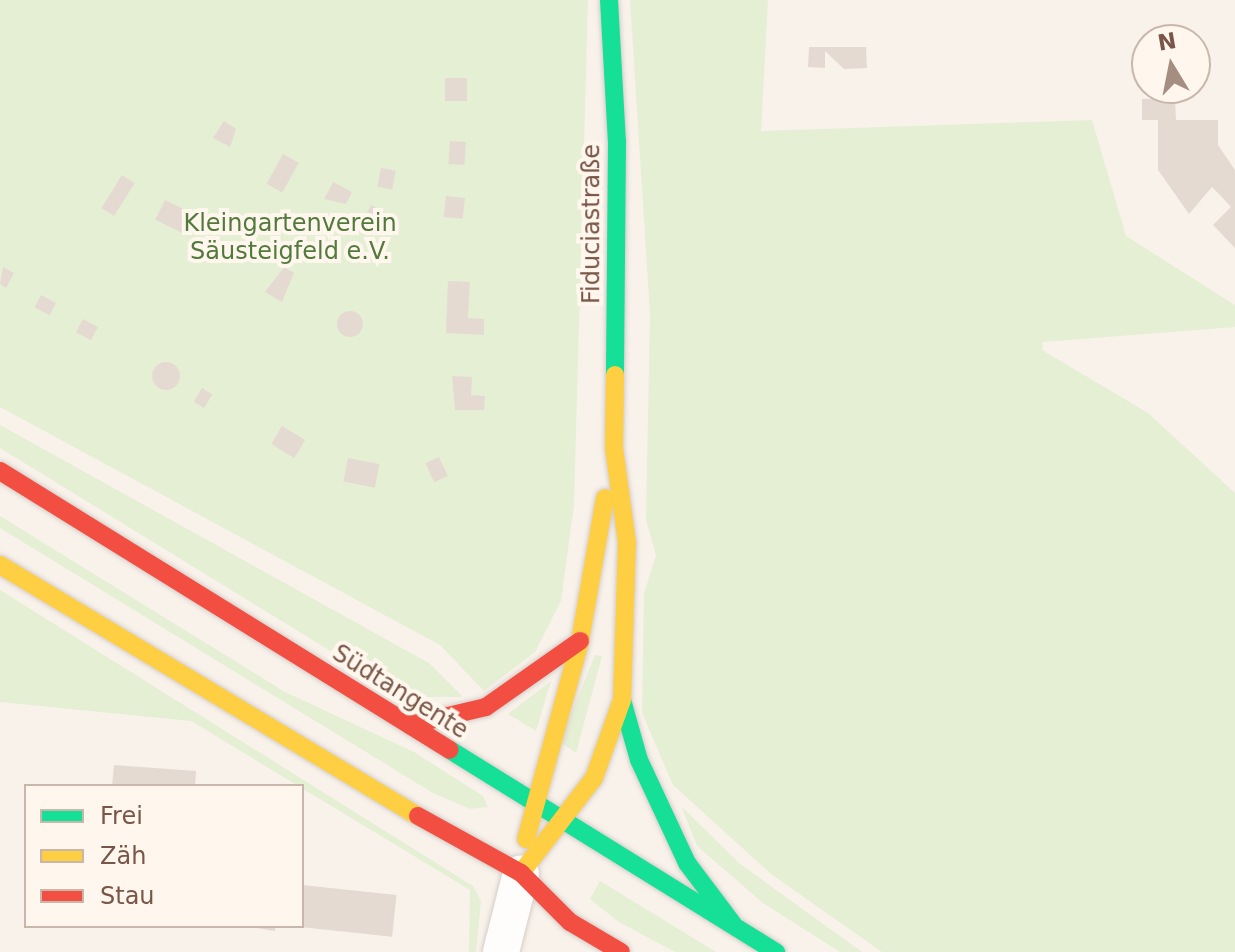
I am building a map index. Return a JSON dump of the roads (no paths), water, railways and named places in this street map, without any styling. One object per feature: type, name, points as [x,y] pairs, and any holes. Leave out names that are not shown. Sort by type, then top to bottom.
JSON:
[{"type":"main road","name":"Fiduciastraße","points":[[521,873],[565,823],[599,768],[622,700],[627,543],[614,448],[617,142],[609,0]]},
{"type":"main road","name":"Fiduciastraße","points":[[521,873],[532,803],[580,641],[614,448]]},
{"type":"main road","name":"Südtangente","points":[[0,471],[776,952]]},
{"type":"main road","points":[[0,565],[302,751],[521,873],[570,922],[621,952]]},
{"type":"main road","points":[[410,725],[486,707],[580,641]]},
{"type":"main road","points":[[622,700],[639,760],[687,863],[733,924]]},
{"type":"street","points":[[501,952],[521,873]]},
{"type":"park label","name":"Kleingartenverein Säusteigfeld e.V.","points":[[290,238]]}]
